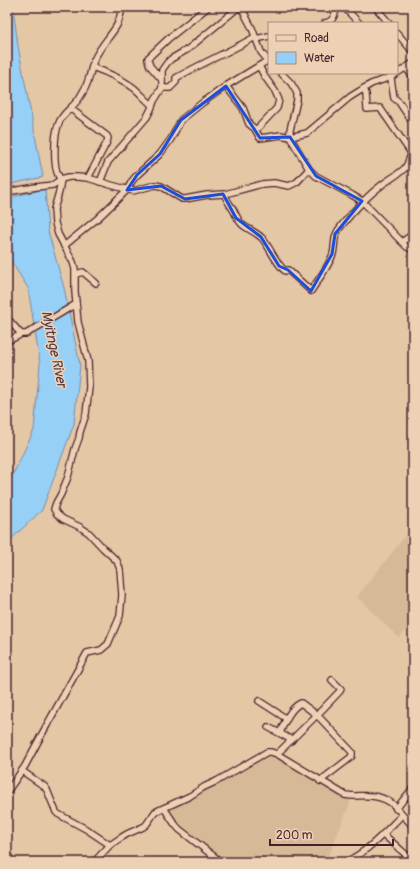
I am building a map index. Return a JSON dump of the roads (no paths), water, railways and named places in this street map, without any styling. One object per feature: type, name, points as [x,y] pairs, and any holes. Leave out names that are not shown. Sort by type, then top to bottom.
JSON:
[{"type":"street","points":[[7,792],[22,771],[87,653],[101,650],[108,644],[115,630],[121,611],[121,574],[117,561],[89,533],[63,519],[54,509],[68,477],[86,414],[89,366],[86,348],[74,305],[75,269],[73,262],[58,234],[55,224],[54,209],[61,179],[56,168],[56,135],[60,118],[71,109],[84,90],[98,52],[118,24],[122,7]]},
{"type":"street","points":[[162,80],[150,66],[148,58],[169,38],[208,7]]},
{"type":"street","points":[[64,246],[98,218],[127,190],[137,175],[160,154],[171,139],[181,120],[226,86],[268,61],[261,52],[256,38],[240,7],[188,49],[171,59],[164,66],[162,70],[162,88],[147,117],[108,162],[100,182]]},
{"type":"street","points":[[329,22],[338,7]]},
{"type":"street","points":[[344,7],[358,22]]},
{"type":"street","points":[[376,7],[388,22]]},
{"type":"street","points":[[398,34],[413,52]]},
{"type":"street","points":[[162,88],[170,88],[176,82],[176,78],[240,45],[256,38],[268,36]]},
{"type":"street","points":[[398,72],[413,63]]},
{"type":"street","points":[[256,130],[277,108],[279,100],[276,91],[265,77],[259,66]]},
{"type":"street","points":[[92,67],[124,82],[152,105]]},
{"type":"street","points":[[406,68],[413,77]]},
{"type":"street","points":[[282,74],[291,83],[297,94],[290,137],[309,169],[316,176],[362,202],[407,247],[413,250]]},
{"type":"street","points":[[226,86],[243,108],[250,126],[256,130],[260,138],[281,135],[290,137],[307,133],[345,100],[371,84],[391,75],[394,98],[413,123]]},
{"type":"street","points":[[225,194],[236,218],[242,225],[261,236],[279,266],[285,271],[288,270],[311,291],[332,254],[335,234],[341,225],[362,202],[406,167],[412,152],[380,108],[367,109],[364,88]]},
{"type":"street","points":[[71,109],[108,138],[88,178]]},
{"type":"street","points":[[7,192],[36,186],[53,185],[61,179],[68,177],[88,178],[133,191],[161,186],[182,199],[185,199],[207,195],[225,194],[262,184],[274,183],[289,186],[296,182],[309,169]]},
{"type":"street","points":[[402,242],[413,234]]},
{"type":"street","points":[[76,274],[83,272],[96,283]]},
{"type":"street","points":[[7,341],[23,334],[74,305]]},
{"type":"street","points":[[7,318],[23,334]]},
{"type":"street","points":[[277,754],[341,690],[332,680]]},
{"type":"street","points":[[259,701],[287,718]]},
{"type":"street","points":[[280,733],[287,718],[297,705],[301,703],[317,715],[352,752],[353,754],[350,758],[320,781]]},
{"type":"street","points":[[268,727],[292,740]]},
{"type":"street","points":[[94,862],[110,845],[127,834],[146,825],[154,812],[190,796],[267,752],[277,754],[345,795],[376,796],[387,800],[392,803],[413,826]]},
{"type":"street","points":[[22,771],[44,786],[58,814],[86,829],[110,845]]},
{"type":"street","points":[[396,808],[413,788]]},
{"type":"street","points":[[164,808],[179,829],[221,862]]},
{"type":"street","points":[[345,862],[352,859],[364,850],[402,815]]},
{"type":"street","points":[[383,834],[413,861]]},
{"type":"water","points":[[7,7],[13,7],[18,46],[43,177],[7,185]]},
{"type":"water","name":"Myitnge River","points":[[45,189],[48,231],[64,288],[80,365],[74,424],[42,510],[7,543],[7,487],[34,430],[40,363],[28,288],[7,255],[7,198]]}]
